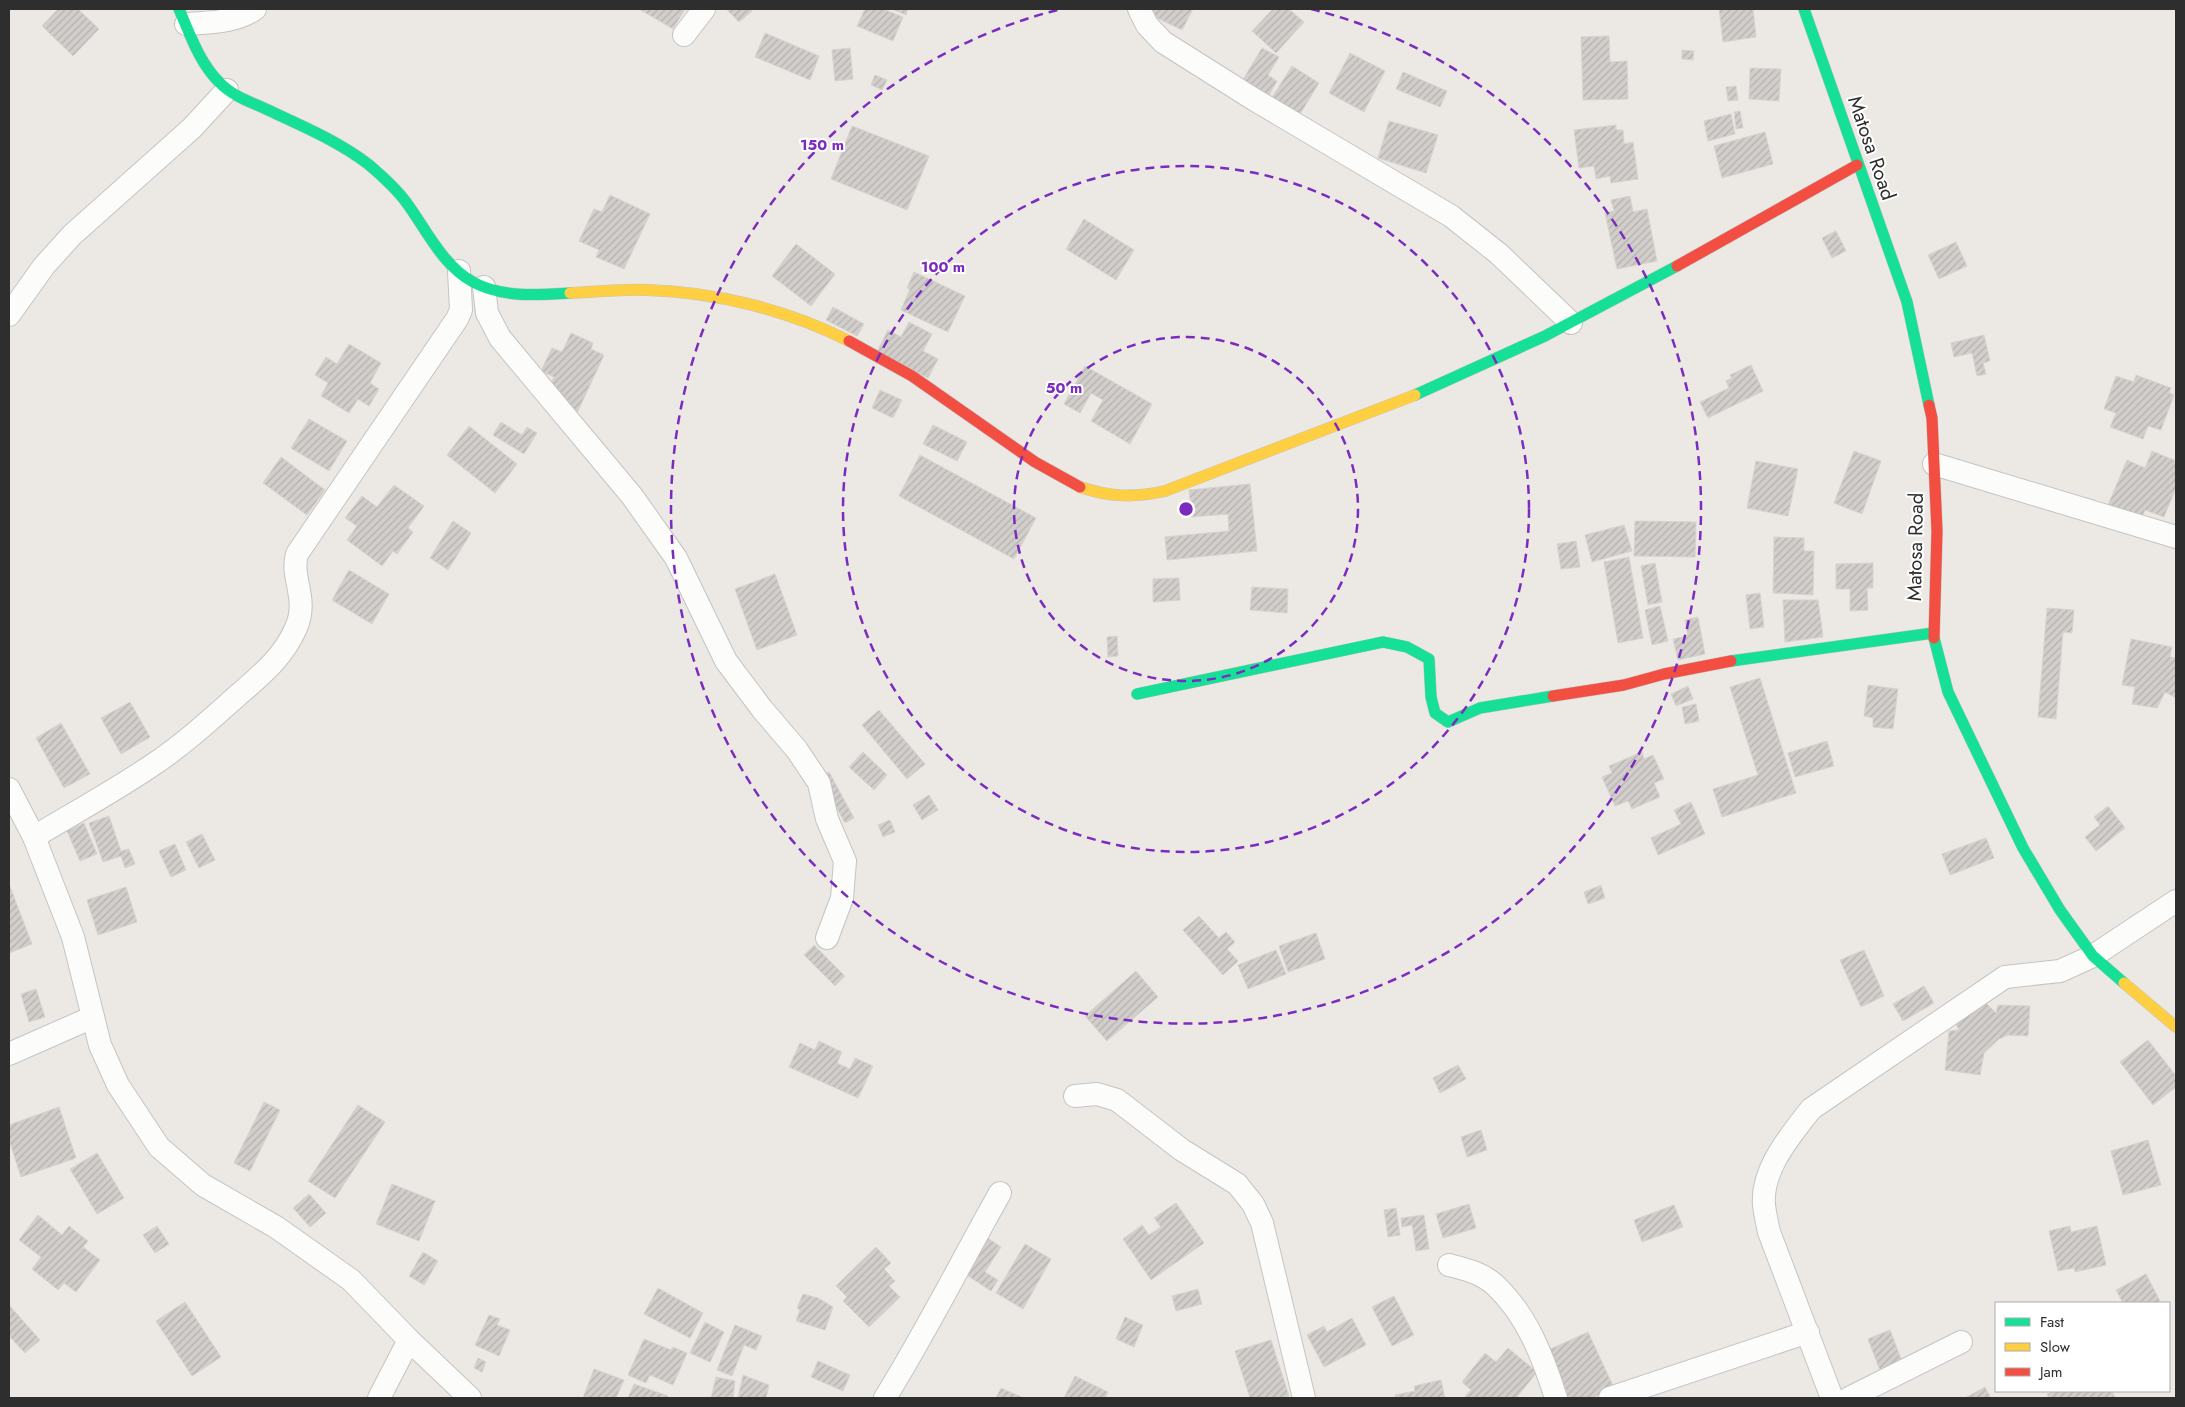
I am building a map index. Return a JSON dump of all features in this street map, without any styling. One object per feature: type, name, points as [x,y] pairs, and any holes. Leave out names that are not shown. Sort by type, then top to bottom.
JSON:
[{"type":"street","points":[[255,9],[245,16],[229,20],[182,17],[204,64],[227,90],[362,157],[398,191],[444,255],[470,282],[484,287],[521,294],[646,289],[694,294],[738,302],[802,321],[845,339],[909,374],[1055,476],[1089,491],[1117,497],[1147,496],[1204,477],[1256,455],[1438,386],[1570,323],[1857,165]]},
{"type":"street","points":[[684,35],[704,9]]},
{"type":"street","points":[[1139,9],[1146,25],[1163,42],[1255,100],[1451,216],[1499,254],[1570,323]]},
{"type":"street","name":"Matosa Road","points":[[1804,9],[1857,165],[1907,302],[1932,418],[1937,531],[1932,634],[1948,692],[2023,848],[2060,910],[2093,956],[2176,1027]]},
{"type":"street","points":[[9,315],[44,266],[72,235],[185,135],[227,90]]},
{"type":"street","points":[[34,837],[154,764],[194,735],[276,662],[289,642],[301,612],[302,599],[296,567],[297,554],[429,357],[457,319],[461,310],[459,271]]},
{"type":"street","points":[[484,287],[488,312],[500,338],[632,496],[676,558],[726,661],[762,709],[798,750],[819,783],[827,819],[845,861],[842,898],[827,938]]},
{"type":"street","points":[[1934,464],[2176,537]]},
{"type":"street","points":[[1137,694],[1383,642],[1407,647],[1429,659],[1435,713],[1448,722],[1480,708],[1624,685],[1716,663],[1932,634]]},
{"type":"street","points":[[9,789],[34,837],[73,937],[100,1045],[118,1084],[159,1147],[204,1185],[276,1227],[351,1280],[409,1340],[470,1398]]},
{"type":"street","points":[[1832,1398],[1769,1232],[1764,1203],[1767,1178],[1788,1139],[1811,1109],[2005,977],[2060,971],[2093,956],[2176,901]]},
{"type":"street","points":[[9,1054],[94,1017]]},
{"type":"street","points":[[1075,1096],[1097,1094],[1117,1100],[1182,1150],[1237,1184],[1253,1204],[1262,1223],[1304,1398]]},
{"type":"street","points":[[885,1398],[920,1341],[946,1288],[1000,1193]]},
{"type":"street","points":[[1449,1265],[1469,1270],[1494,1284],[1516,1311],[1531,1333],[1544,1359],[1556,1398]]},
{"type":"street","points":[[1610,1398],[1808,1332]]},
{"type":"street","points":[[378,1398],[409,1340]]},
{"type":"street","points":[[1849,1398],[1961,1342]]},
{"type":"building","points":[[58,9],[78,9],[99,29],[73,56],[42,26]]},
{"type":"building","points":[[639,9],[685,9],[673,29]]},
{"type":"building","points":[[726,9],[750,9],[752,11],[739,22]]},
{"type":"building","points":[[865,9],[883,9],[903,17],[893,41],[857,26]]},
{"type":"building","points":[[892,9],[908,9],[906,15]]},
{"type":"building","points":[[1149,9],[1193,9],[1182,30],[1147,13]]},
{"type":"building","points":[[1273,9],[1289,9],[1304,22],[1276,53],[1252,31]]},
{"type":"building","points":[[1719,9],[1753,9],[1756,37],[1723,42]]},
{"type":"building","points":[[765,33],[819,56],[810,80],[755,57]]},
{"type":"building","points":[[1609,36],[1610,62],[1627,61],[1628,99],[1583,100],[1581,37]]},
{"type":"building","points":[[850,48],[853,79],[835,81],[832,50]]},
{"type":"building","points":[[1262,48],[1279,57],[1268,75],[1277,81],[1267,99],[1241,83]]},
{"type":"building","points":[[1682,50],[1694,51],[1693,60],[1682,59]]},
{"type":"building","points":[[1350,53],[1385,71],[1364,112],[1329,93]]},
{"type":"building","points":[[1292,66],[1319,83],[1297,119],[1269,102]]},
{"type":"building","points":[[1750,68],[1781,69],[1779,101],[1749,99]]},
{"type":"building","points":[[1403,72],[1447,91],[1440,107],[1396,89]]},
{"type":"building","points":[[875,75],[887,80],[882,90],[871,85]]},
{"type":"building","points":[[1736,86],[1738,100],[1728,101],[1726,87]]},
{"type":"building","points":[[1740,111],[1743,128],[1736,129],[1734,112]]},
{"type":"building","points":[[1731,114],[1735,134],[1708,141],[1704,121]]},
{"type":"building","points":[[1389,121],[1438,135],[1426,173],[1378,158]]},
{"type":"building","points":[[1616,125],[1616,130],[1623,130],[1624,144],[1633,142],[1638,179],[1611,183],[1610,176],[1596,179],[1594,166],[1579,168],[1574,130]]},
{"type":"building","points":[[852,126],[929,156],[907,210],[831,179]]},
{"type":"building","points":[[1765,132],[1773,164],[1722,178],[1714,146]]},
{"type":"building","points":[[610,195],[650,214],[624,269],[596,257],[599,250],[579,241],[594,209],[602,212]]},
{"type":"building","points":[[1630,196],[1633,212],[1647,209],[1657,261],[1617,269],[1605,213],[1614,211],[1611,200]]},
{"type":"building","points":[[1084,219],[1134,250],[1116,280],[1066,249]]},
{"type":"building","points":[[1836,231],[1846,251],[1832,258],[1822,238]]},
{"type":"building","points":[[1956,242],[1967,266],[1939,279],[1928,255]]},
{"type":"building","points":[[796,244],[835,274],[811,306],[772,276]]},
{"type":"building","points":[[914,272],[965,296],[948,332],[901,310],[910,289],[907,288]]},
{"type":"building","points":[[833,307],[864,324],[857,336],[826,320]]},
{"type":"building","points":[[909,322],[932,334],[923,351],[938,359],[928,378],[877,352],[888,330],[901,337]]},
{"type":"building","points":[[571,333],[593,343],[591,349],[604,355],[577,413],[558,404],[562,395],[549,389],[554,377],[541,371],[552,348],[562,352]]},
{"type":"building","points":[[1984,335],[1990,361],[1983,363],[1986,374],[1977,376],[1972,353],[1954,357],[1951,343]]},
{"type":"building","points":[[349,344],[381,363],[370,383],[379,389],[369,406],[358,399],[349,413],[321,396],[328,383],[315,375],[326,357],[337,364]]},
{"type":"building","points":[[1751,365],[1763,391],[1708,418],[1700,402],[1729,388],[1726,381],[1732,378],[1730,375]]},
{"type":"building","points":[[1085,366],[1152,404],[1130,444],[1091,421],[1103,400],[1091,393],[1080,413],[1064,404]]},
{"type":"building","points":[[2136,375],[2171,388],[2169,393],[2174,395],[2161,430],[2148,426],[2143,439],[2110,427],[2116,413],[2104,409],[2116,376],[2134,382]]},
{"type":"building","points":[[880,390],[902,400],[893,418],[872,408]]},
{"type":"building","points":[[309,419],[347,441],[329,471],[291,448]]},
{"type":"building","points":[[501,422],[522,435],[527,427],[537,433],[524,454],[493,435]]},
{"type":"building","points":[[933,425],[967,442],[957,461],[923,444]]},
{"type":"building","points":[[469,426],[517,464],[495,493],[447,455]]},
{"type":"building","points":[[1854,451],[1881,461],[1862,514],[1834,503]]},
{"type":"building","points":[[2152,451],[2176,461],[2176,488],[2164,517],[2145,510],[2141,519],[2108,505],[2127,460],[2145,468]]},
{"type":"building","points":[[920,455],[1036,518],[1014,559],[899,496]]},
{"type":"building","points":[[281,457],[325,490],[307,515],[263,483]]},
{"type":"building","points":[[1756,461],[1798,469],[1788,516],[1747,508]]},
{"type":"building","points":[[1250,484],[1257,551],[1167,560],[1165,537],[1229,531],[1228,514],[1192,517],[1189,490]]},
{"type":"building","points":[[394,485],[424,506],[408,528],[413,532],[397,554],[393,551],[382,566],[347,540],[357,526],[345,518],[362,496],[377,507]]},
{"type":"building","points":[[453,521],[471,533],[448,570],[430,558]]},
{"type":"building","points":[[1635,521],[1696,522],[1695,557],[1634,556]]},
{"type":"building","points":[[1624,525],[1632,551],[1592,562],[1585,535]]},
{"type":"building","points":[[1774,537],[1804,538],[1804,551],[1814,551],[1813,595],[1773,593]]},
{"type":"building","points":[[1576,541],[1580,567],[1561,569],[1557,544]]},
{"type":"building","points":[[1629,557],[1643,638],[1618,643],[1604,562]]},
{"type":"building","points":[[1655,563],[1662,602],[1648,605],[1641,566]]},
{"type":"building","points":[[1873,563],[1873,588],[1867,588],[1868,610],[1850,611],[1850,589],[1836,589],[1836,564]]},
{"type":"building","points":[[349,570],[389,594],[372,624],[332,600]]},
{"type":"building","points":[[775,574],[797,635],[757,650],[735,589]]},
{"type":"building","points":[[1179,578],[1180,600],[1153,602],[1153,579]]},
{"type":"building","points":[[1252,587],[1288,589],[1287,613],[1250,610]]},
{"type":"building","points":[[1760,593],[1764,627],[1750,629],[1746,595]]},
{"type":"building","points":[[1783,600],[1818,600],[1823,637],[1785,642]]},
{"type":"building","points":[[1660,606],[1668,641],[1652,645],[1645,610]]},
{"type":"building","points":[[2047,608],[2074,610],[2072,633],[2063,632],[2056,719],[2038,717]]},
{"type":"building","points":[[1698,617],[1705,654],[1678,660],[1673,639],[1688,636],[1685,620]]},
{"type":"building","points":[[1117,636],[1118,656],[1108,657],[1107,637]]},
{"type":"building","points":[[2131,639],[2172,647],[2170,657],[2176,658],[2176,698],[2165,692],[2157,708],[2132,704],[2135,687],[2122,685]]},
{"type":"building","points":[[1760,678],[1796,793],[1722,817],[1713,789],[1758,775],[1730,687]]},
{"type":"building","points":[[1868,685],[1898,689],[1893,729],[1873,727],[1873,718],[1864,716]]},
{"type":"building","points":[[1688,686],[1693,699],[1676,706],[1671,694]]},
{"type":"building","points":[[130,702],[150,737],[121,754],[101,718]]},
{"type":"building","points":[[1696,704],[1699,721],[1685,724],[1682,707]]},
{"type":"building","points":[[879,710],[925,764],[907,779],[862,725]]},
{"type":"building","points":[[61,723],[90,774],[64,788],[36,738]]},
{"type":"building","points":[[1827,741],[1834,766],[1795,777],[1788,753]]},
{"type":"building","points":[[863,752],[887,775],[874,790],[849,767]]},
{"type":"building","points":[[1642,752],[1644,759],[1653,755],[1664,779],[1654,783],[1660,797],[1632,809],[1628,801],[1615,806],[1602,777],[1612,773],[1609,766]]},
{"type":"building","points":[[829,772],[854,818],[845,823],[820,777]]},
{"type":"building","points":[[929,795],[938,810],[922,820],[913,805]]},
{"type":"building","points":[[1691,802],[1705,834],[1658,855],[1651,838],[1681,824],[1674,810]]},
{"type":"building","points":[[2108,806],[2125,828],[2096,851],[2085,837],[2100,825],[2094,817]]},
{"type":"building","points":[[109,816],[121,851],[129,849],[135,864],[125,868],[121,856],[103,862],[89,823]]},
{"type":"building","points":[[890,820],[895,832],[883,837],[878,825]]},
{"type":"building","points":[[84,823],[97,854],[80,861],[67,831]]},
{"type":"building","points":[[202,834],[215,860],[199,868],[186,842]]},
{"type":"building","points":[[1986,838],[1994,858],[1950,875],[1942,854]]},
{"type":"building","points":[[175,844],[186,870],[171,877],[159,851]]},
{"type":"building","points":[[9,884],[32,944],[9,953]]},
{"type":"building","points":[[1601,885],[1605,898],[1588,904],[1584,892]]},
{"type":"building","points":[[126,887],[137,922],[98,935],[87,900]]},
{"type":"building","points":[[1199,916],[1219,938],[1226,932],[1235,942],[1227,949],[1238,961],[1223,975],[1183,930]]},
{"type":"building","points":[[1316,933],[1325,959],[1288,972],[1279,946]]},
{"type":"building","points":[[814,945],[845,976],[835,986],[804,955]]},
{"type":"building","points":[[1276,950],[1286,974],[1248,989],[1238,965]]},
{"type":"building","points":[[1864,950],[1884,996],[1861,1007],[1840,960]]},
{"type":"building","points":[[1136,971],[1158,997],[1107,1041],[1085,1016]]},
{"type":"building","points":[[1924,986],[1934,1003],[1903,1021],[1893,1004]]},
{"type":"building","points":[[36,989],[45,1017],[29,1022],[21,994]]},
{"type":"building","points":[[1984,1001],[1996,1013],[1998,1005],[2030,1006],[2028,1036],[2008,1035],[1999,1039],[1984,1053],[1980,1075],[1945,1070],[1949,1031],[1959,1030],[1956,1024]]},
{"type":"building","points":[[2148,1040],[2176,1076],[2176,1087],[2153,1105],[2120,1062]]},
{"type":"building","points":[[819,1041],[842,1052],[837,1063],[850,1069],[855,1058],[873,1066],[858,1098],[789,1067],[800,1043],[815,1050]]},
{"type":"building","points":[[1458,1065],[1466,1079],[1440,1093],[1433,1078]]},
{"type":"building","points":[[264,1102],[280,1110],[250,1171],[234,1163]]},
{"type":"building","points":[[358,1105],[385,1122],[335,1198],[308,1181]]},
{"type":"building","points":[[59,1107],[76,1158],[21,1177],[9,1140],[9,1125]]},
{"type":"building","points":[[1481,1130],[1487,1150],[1467,1157],[1461,1137]]},
{"type":"building","points":[[2148,1140],[2161,1185],[2123,1195],[2111,1151]]},
{"type":"building","points":[[97,1153],[124,1198],[97,1214],[70,1169]]},
{"type":"building","points":[[392,1184],[435,1201],[419,1241],[376,1224]]},
{"type":"building","points":[[309,1194],[326,1213],[310,1227],[293,1208]]},
{"type":"building","points":[[1176,1203],[1204,1243],[1151,1280],[1123,1239],[1142,1225],[1149,1235],[1161,1227],[1154,1218]]},
{"type":"building","points":[[1469,1204],[1476,1228],[1443,1238],[1436,1214]]},
{"type":"building","points":[[1674,1205],[1683,1227],[1642,1242],[1634,1220]]},
{"type":"building","points":[[1396,1208],[1400,1235],[1388,1237],[1384,1210]]},
{"type":"building","points":[[38,1215],[62,1235],[69,1226],[88,1241],[83,1247],[100,1260],[76,1292],[64,1283],[58,1290],[32,1269],[41,1257],[19,1240]]},
{"type":"building","points":[[1424,1215],[1429,1249],[1416,1251],[1412,1225],[1402,1227],[1401,1218]]},
{"type":"building","points":[[157,1226],[169,1244],[155,1253],[143,1235]]},
{"type":"building","points":[[2070,1226],[2071,1232],[2097,1226],[2106,1265],[2075,1272],[2074,1268],[2058,1271],[2049,1231]]},
{"type":"building","points":[[986,1237],[1001,1247],[985,1272],[998,1280],[991,1291],[959,1270]]},
{"type":"building","points":[[1025,1244],[1051,1259],[1023,1309],[996,1293]]},
{"type":"building","points":[[876,1247],[891,1263],[884,1269],[895,1281],[889,1286],[900,1297],[869,1327],[843,1301],[847,1297],[836,1286]]},
{"type":"building","points":[[423,1252],[438,1261],[424,1285],[409,1276]]},
{"type":"building","points":[[2146,1274],[2160,1302],[2122,1302],[2116,1290]]},
{"type":"building","points":[[658,1288],[703,1313],[690,1338],[644,1314]]},
{"type":"building","points":[[1198,1289],[1202,1304],[1176,1311],[1172,1296]]},
{"type":"building","points":[[803,1294],[818,1298],[833,1307],[825,1330],[796,1321],[800,1310],[797,1308]]},
{"type":"building","points":[[1394,1296],[1414,1335],[1392,1346],[1372,1307]]},
{"type":"building","points":[[185,1302],[221,1357],[192,1376],[156,1321]]},
{"type":"building","points":[[9,1305],[40,1340],[25,1353],[9,1336]]},
{"type":"building","points":[[489,1315],[500,1319],[497,1325],[510,1330],[499,1356],[475,1345]]},
{"type":"building","points":[[1125,1317],[1143,1325],[1134,1347],[1116,1339]]},
{"type":"building","points":[[1352,1318],[1366,1345],[1324,1367],[1307,1335],[1324,1326],[1327,1332]]},
{"type":"building","points":[[705,1322],[724,1332],[710,1362],[690,1353]]},
{"type":"building","points":[[735,1325],[762,1336],[756,1350],[744,1345],[732,1376],[717,1370]]},
{"type":"building","points":[[1890,1330],[1903,1364],[1881,1373],[1868,1339]]},
{"type":"building","points":[[1588,1332],[1614,1388],[1592,1398],[1563,1398],[1542,1353]]},
{"type":"building","points":[[644,1339],[671,1350],[673,1347],[687,1353],[673,1385],[650,1375],[646,1383],[628,1375]]},
{"type":"building","points":[[1271,1340],[1289,1396],[1281,1398],[1250,1398],[1235,1351]]},
{"type":"building","points":[[1508,1348],[1537,1372],[1518,1398],[1468,1398],[1465,1396],[1471,1390],[1462,1382],[1485,1353],[1496,1362]]},
{"type":"building","points":[[478,1358],[486,1362],[482,1372],[474,1368]]},
{"type":"building","points":[[818,1361],[850,1375],[843,1391],[811,1377]]},
{"type":"building","points":[[594,1369],[624,1380],[616,1398],[583,1398]]},
{"type":"building","points":[[743,1375],[769,1385],[766,1398],[738,1398]]},
{"type":"building","points":[[1075,1376],[1108,1392],[1105,1398],[1064,1398]]},
{"type":"building","points":[[716,1377],[735,1381],[733,1397],[711,1398]]},
{"type":"building","points":[[1441,1380],[1445,1398],[1396,1398],[1395,1395],[1415,1391],[1414,1386]]},
{"type":"building","points":[[634,1384],[668,1396],[667,1398],[628,1398]]},
{"type":"building","points":[[1985,1387],[1991,1398],[1965,1398]]},
{"type":"building","points":[[1001,1388],[1024,1398],[996,1398]]},
{"type":"building","points":[[2054,1392],[2112,1392],[2115,1398],[2049,1398],[2047,1394]]},
{"type":"traffic: fast","points":[[179,9],[200,57],[224,87],[242,98],[332,141],[368,164],[402,197],[435,246],[462,275],[473,282],[496,291],[533,295],[570,293]]},
{"type":"traffic: fast","points":[[1804,9],[1907,302],[1929,405]]},
{"type":"traffic: fast","points":[[1415,395],[1545,336],[1677,266]]},
{"type":"traffic: fast","points":[[1731,661],[1933,633]]},
{"type":"traffic: fast","points":[[1934,638],[1948,692],[2023,848],[2060,910],[2093,956],[2124,983]]},
{"type":"traffic: fast","points":[[1137,694],[1383,642],[1407,647],[1429,659],[1431,697],[1435,713],[1448,722],[1480,708],[1553,696]]},
{"type":"traffic: slow","points":[[570,293],[647,290],[699,294],[776,312],[801,320],[849,341]]},
{"type":"traffic: slow","points":[[1080,487],[1111,495],[1143,495],[1165,491],[1415,395]]},
{"type":"traffic: slow","points":[[2124,983],[2176,1027]]},
{"type":"traffic: jam","points":[[1677,266],[1857,165]]},
{"type":"traffic: jam","points":[[849,341],[912,376],[1035,462],[1080,487]]},
{"type":"traffic: jam","points":[[1929,405],[1932,418],[1937,531],[1934,638]]},
{"type":"traffic: jam","points":[[1553,696],[1624,685],[1664,674],[1731,661]]}]
